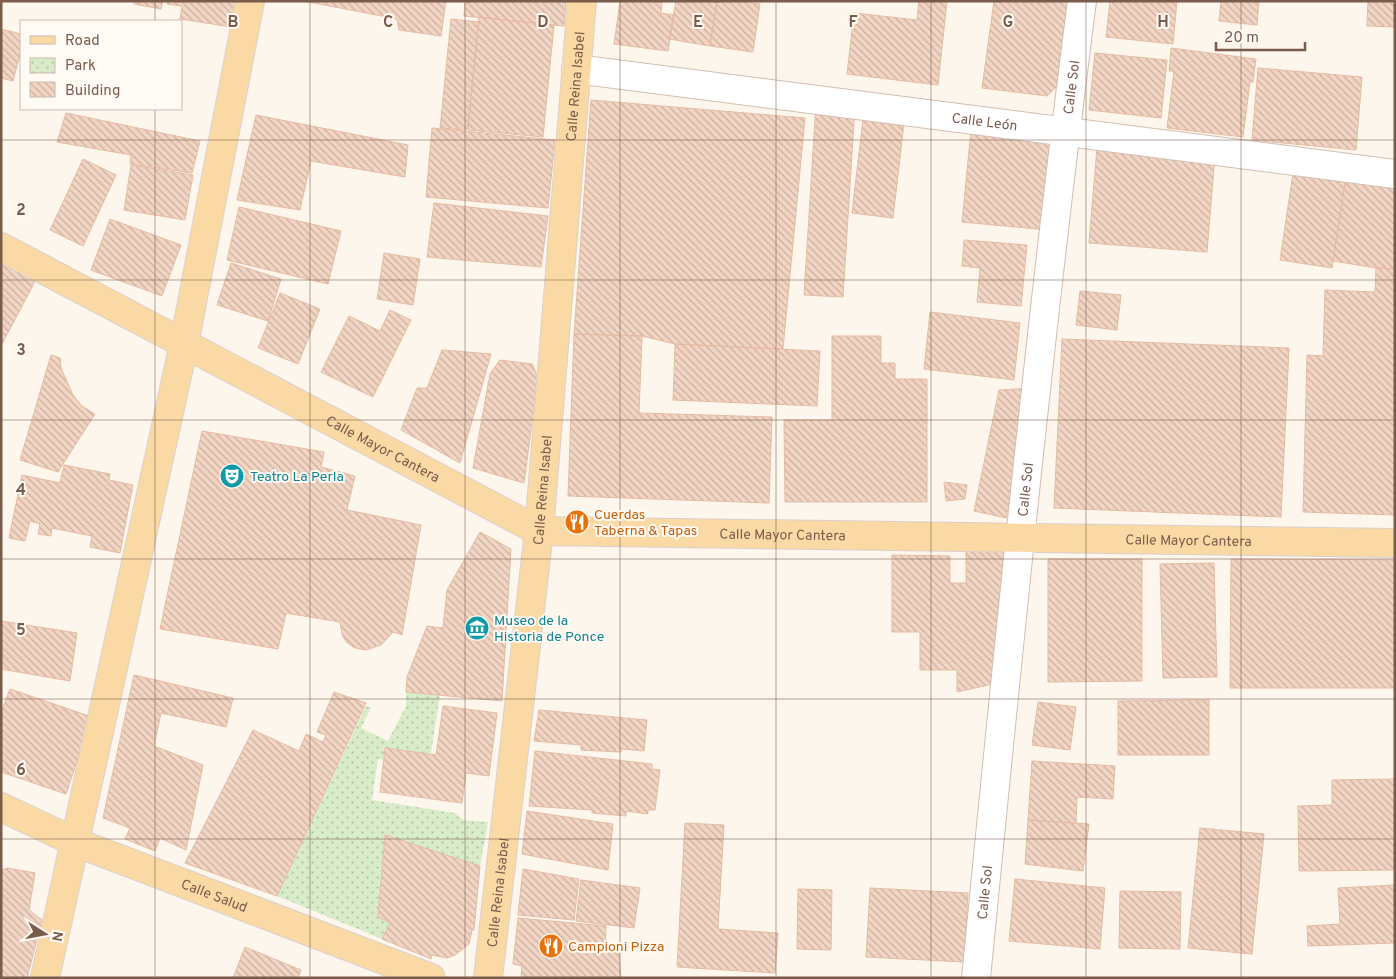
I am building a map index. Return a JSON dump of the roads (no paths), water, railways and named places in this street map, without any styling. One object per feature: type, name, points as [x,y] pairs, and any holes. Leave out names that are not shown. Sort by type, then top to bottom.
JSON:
[{"type":"main road","points":[[45,978],[184,344],[250,1]]},
{"type":"main road","name":"Calle Reina Isabel","points":[[488,978],[539,531],[582,1]]},
{"type":"main road","name":"Calle Mayor Cantera","points":[[1,247],[539,531],[1395,543]]},
{"type":"main road","name":"Calle Salud","points":[[1,807],[75,842],[431,978]]},
{"type":"street","name":"Calle Sol","points":[[976,978],[1019,539],[1065,132],[1082,1]]},
{"type":"street","name":"Calle León","points":[[576,69],[1395,174]]},
{"type":"place","name":"Teatro La Perla","points":[[232,476]]},
{"type":"place","name":"Cuerdas Taberna & Tapas","points":[[577,522]]},
{"type":"place","name":"Museo de la Historia de Ponce","points":[[477,628]]},
{"type":"place","name":"Campioni Pizza","points":[[551,946]]}]
